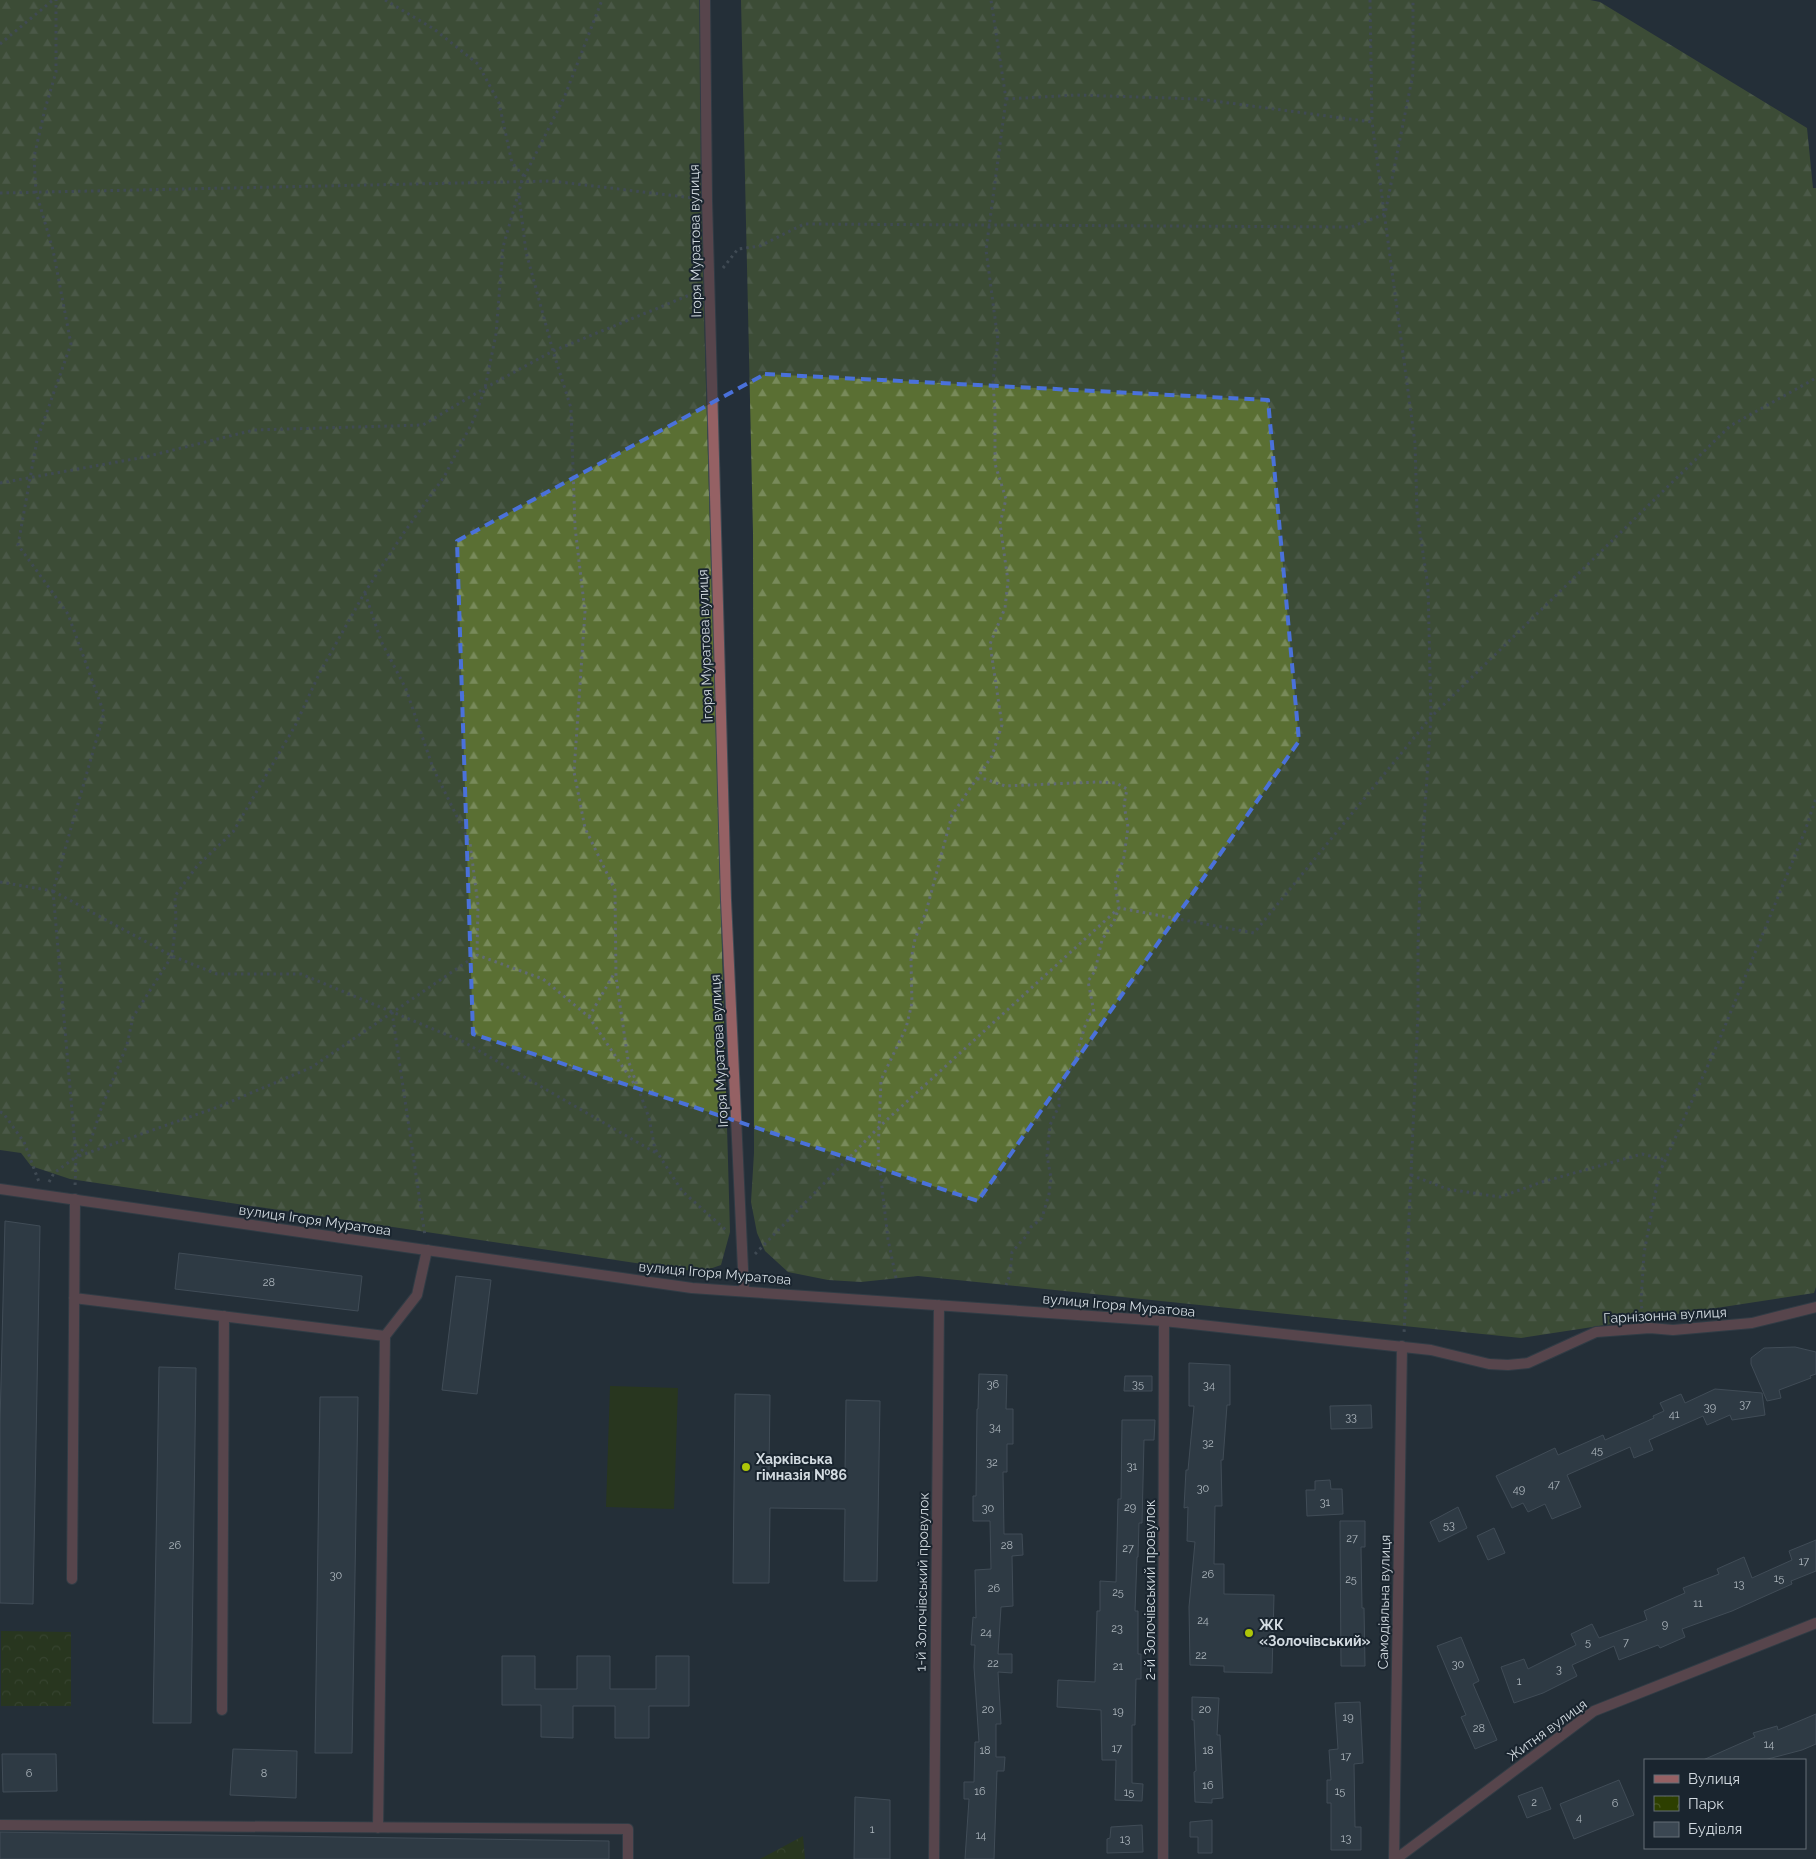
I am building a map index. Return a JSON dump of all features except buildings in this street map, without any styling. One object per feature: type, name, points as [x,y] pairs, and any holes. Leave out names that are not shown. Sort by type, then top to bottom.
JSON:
[{"type":"street","name":"Ігоря Муратова вулиця","points":[[705,0],[707,200],[726,900],[744,1291]]},
{"type":"street","name":"вулиця Ігоря Муратова","points":[[0,1189],[692,1288],[1164,1321],[1402,1346]]},
{"type":"street","points":[[72,1580],[75,1199]]},
{"type":"street","points":[[378,1828],[385,1336],[417,1294],[427,1250]]},
{"type":"street","points":[[74,1298],[385,1336]]},
{"type":"street","name":"1-й Золочівський провулок","points":[[934,1859],[939,1305]]},
{"type":"street","name":"Гарнізонна вулиця","points":[[1402,1346],[1431,1350],[1488,1364],[1508,1365],[1528,1363],[1596,1332],[1646,1328],[1674,1330],[1752,1323],[1816,1307]]},
{"type":"street","points":[[222,1710],[224,1316]]},
{"type":"street","name":"2-й Золочівський провулок","points":[[1163,1859],[1164,1321]]},
{"type":"street","name":"Самодіяльна вулиця","points":[[1395,1859],[1402,1346]]},
{"type":"street","name":"Житня вулиця","points":[[1395,1859],[1594,1711],[1816,1623]]},
{"type":"street","points":[[0,1825],[628,1829],[628,1859]]},
{"type":"path","points":[[0,44],[55,0]]},
{"type":"path","points":[[55,0],[56,72],[34,157],[36,192],[53,250],[71,344],[37,440],[18,545],[68,614],[104,713],[53,891],[76,1157],[75,1199]]},
{"type":"path","points":[[385,0],[434,29],[478,64],[499,103],[512,163],[524,176]]},
{"type":"path","points":[[44,1194],[54,1174],[76,1157],[91,1140],[101,1109],[127,1044],[133,1017],[172,956],[176,921],[175,896],[197,866],[233,832],[295,726],[320,672],[365,592],[405,531],[444,477],[474,419],[485,388],[496,334],[503,247],[518,193],[524,176],[564,98],[602,0]]},
{"type":"path","points":[[896,1278],[888,1239],[878,1153],[881,1080],[906,1028],[912,1003],[911,960],[915,939],[926,912],[952,815],[992,756],[1002,725],[990,644],[1005,608],[1008,581],[1000,524],[1006,499],[994,464],[995,412],[992,381],[998,341],[986,250],[1006,99],[992,0]]},
{"type":"path","points":[[1370,0],[1372,122],[1415,442],[1417,512],[1428,587],[1431,717],[1420,882],[1418,1013],[1406,1326],[1402,1346]]},
{"type":"path","points":[[1385,214],[1414,74],[1413,0]]},
{"type":"path","points":[[1006,99],[1076,95],[1199,99],[1372,122]]},
{"type":"path","points":[[0,193],[552,181],[707,200]]},
{"type":"path","points":[[518,193],[526,252],[571,408],[575,527],[585,612],[574,772],[586,828],[615,890],[616,972],[628,1060],[649,1118],[655,1149],[658,1154],[682,1191],[700,1205],[742,1246]]},
{"type":"path","points":[[738,249],[760,246],[804,224],[1351,227],[1385,214]]},
{"type":"path","points":[[0,483],[145,457],[254,430],[423,425],[553,351],[710,287]]},
{"type":"path","points":[[1119,908],[1254,933],[1431,717],[1730,426],[1816,378]]},
{"type":"path","points":[[365,592],[381,641],[406,690],[433,768],[470,843],[478,905],[477,954]]},
{"type":"path","points":[[977,779],[1019,787],[1098,782],[1116,783],[1126,789],[1124,806],[1128,827],[1124,857],[1116,884],[1119,908],[1114,921],[1102,940],[1095,971],[1088,981],[1094,1012],[1090,1014],[1087,1020],[1075,1060],[1059,1092],[1059,1106],[1050,1125],[1047,1156],[1051,1178],[1042,1218],[1031,1227],[1012,1252],[1010,1275],[1006,1285]]},
{"type":"path","points":[[1646,1328],[1641,1303],[1644,1253],[1659,1174],[1722,1033],[1805,831],[1816,798]]},
{"type":"path","points":[[0,882],[53,891],[172,956],[216,974],[301,974],[462,1041],[658,1154]]},
{"type":"path","points":[[742,1268],[879,1127],[1119,908]]},
{"type":"path","points":[[477,954],[543,979],[589,1017],[639,1090]]},
{"type":"path","points":[[76,1157],[218,1107],[312,1067],[477,954]]},
{"type":"path","points":[[589,1017],[616,972]]},
{"type":"path","points":[[392,1012],[427,1250]]},
{"type":"path","points":[[0,1107],[24,1142],[44,1194]]},
{"type":"path","points":[[1411,1175],[1447,1189],[1500,1196],[1542,1182],[1642,1154],[1666,1160]]},
{"type":"highlighted area","points":[[765,374],[1268,400],[1299,741],[978,1201],[473,1034],[457,541]]},
{"type":"green space","points":[[0,0],[701,0],[704,315],[730,1232],[721,1265],[701,1272],[669,1268],[70,1179],[31,1166],[21,1153],[0,1150]]},
{"type":"green space","points":[[741,0],[1590,0],[1600,2],[1807,128],[1813,188],[1816,188],[1816,1287],[1814,1293],[1521,1338],[918,1276],[861,1282],[828,1280],[788,1272],[765,1251],[757,1233],[751,1202],[754,1153],[753,533]]},
{"type":"green space","points":[[610,1386],[678,1388],[674,1509],[606,1507]]},
{"type":"green space","points":[[1,1631],[71,1632],[71,1706],[1,1706]]},
{"type":"green space","points":[[803,1836],[805,1859],[760,1859]]},
{"type":"place","name":"Харківська гімназія №86","points":[[746,1467]]},
{"type":"place","name":"ЖК «Золочівський»","points":[[1249,1633]]}]
